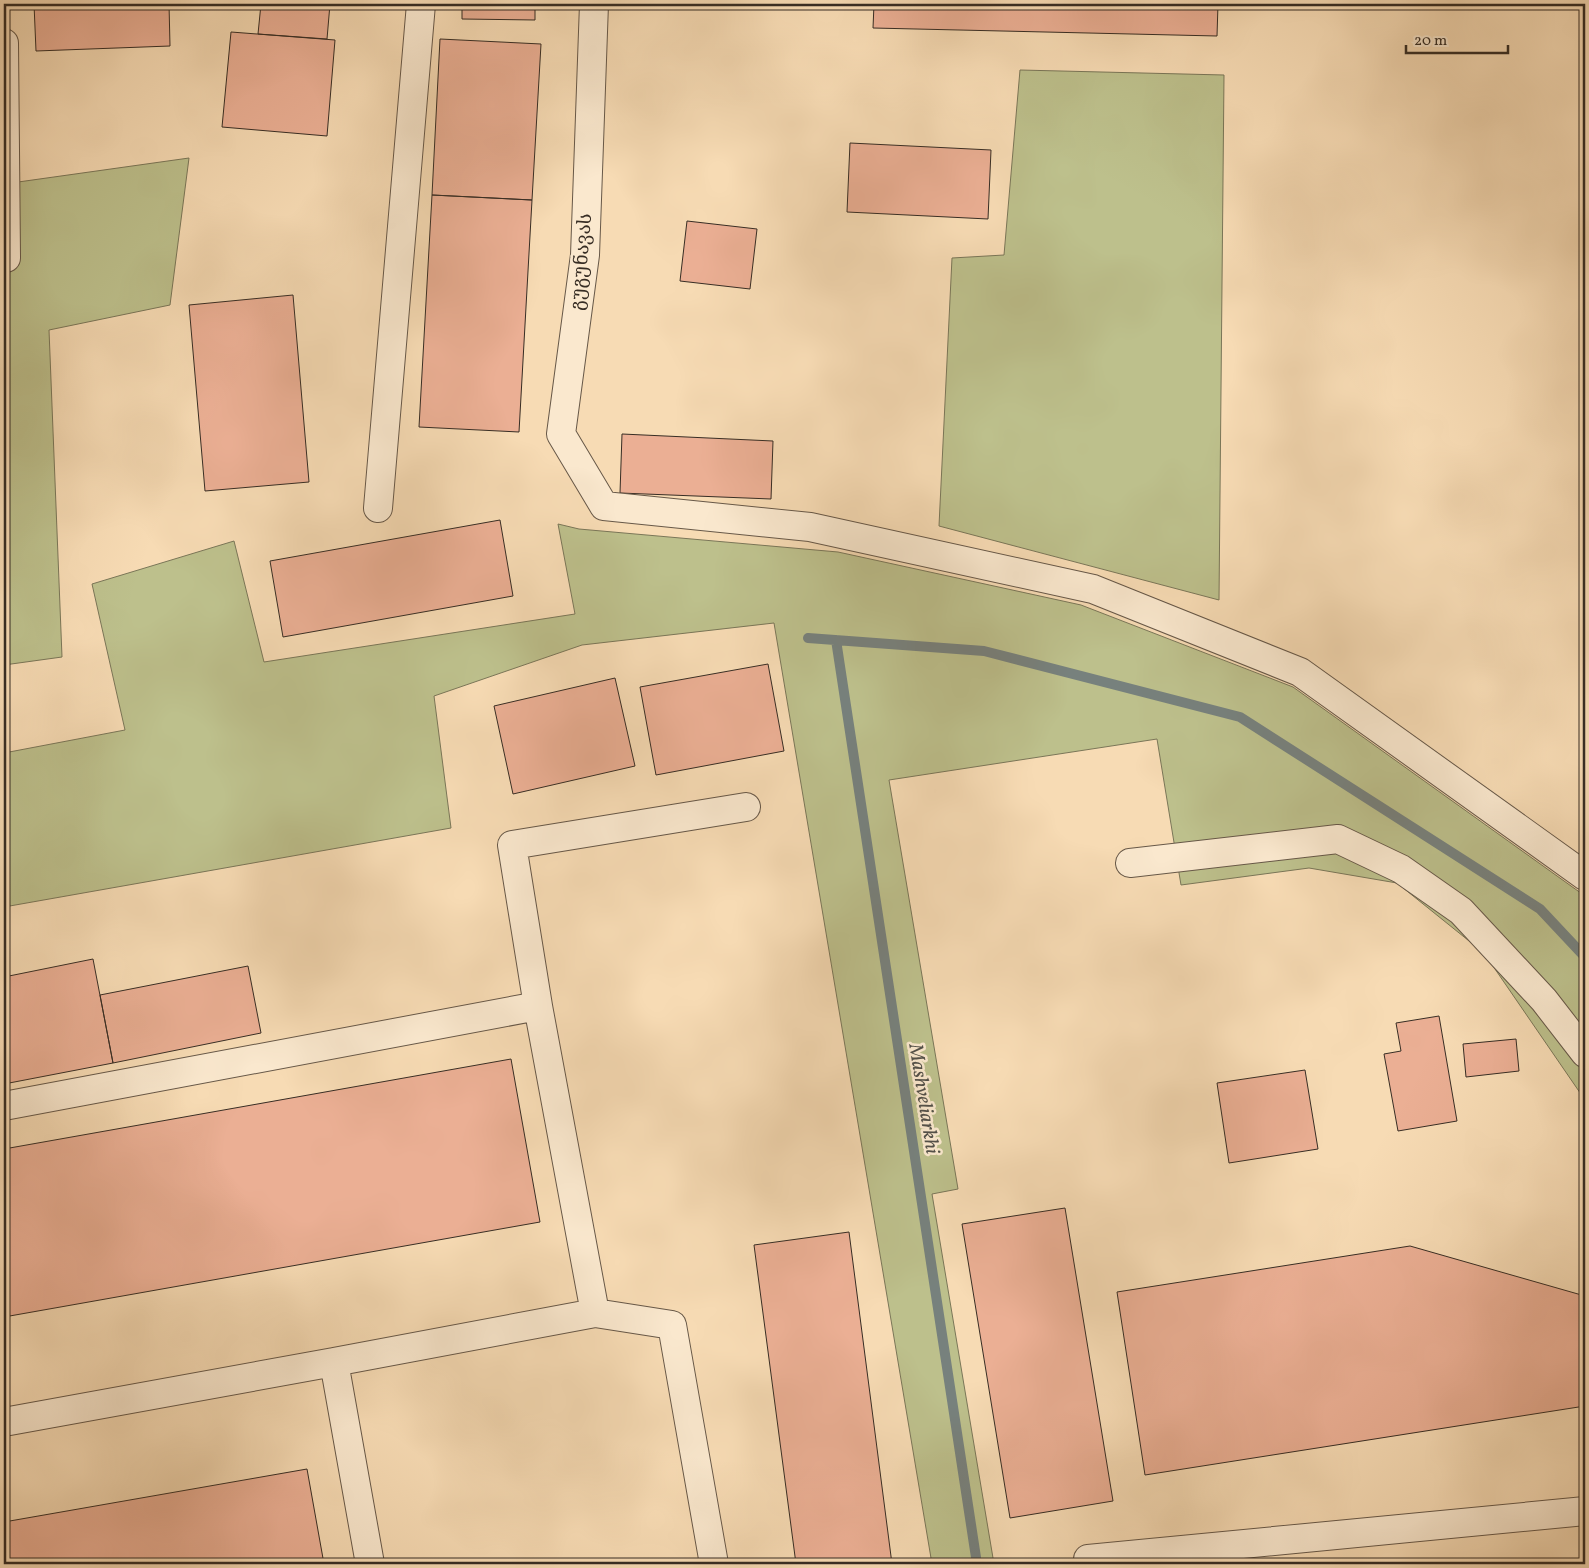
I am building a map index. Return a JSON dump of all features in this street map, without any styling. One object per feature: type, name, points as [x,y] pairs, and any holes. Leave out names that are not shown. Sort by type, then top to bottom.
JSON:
[{"type":"street","points":[[378,508],[421,4]]},
{"type":"street","name":"გუგუნავას","points":[[594,4],[585,255],[561,434],[604,506],[810,527],[1093,589],[1300,672],[1585,876]]},
{"type":"street","points":[[4,43],[6,258]]},
{"type":"street","points":[[595,1313],[538,1006],[512,845],[746,807]]},
{"type":"street","points":[[1130,864],[1338,839],[1401,869],[1461,911],[1544,1000],[1585,1053]]},
{"type":"street","points":[[4,1106],[538,1006]]},
{"type":"street","points":[[4,1422],[595,1313],[672,1325],[714,1564]]},
{"type":"street","points":[[334,1362],[370,1564]]},
{"type":"street","points":[[1088,1559],[1585,1511]]},
{"type":"green space","points":[[1020,70],[1224,75],[1219,600],[939,526],[952,258],[1004,255]]},
{"type":"green space","points":[[189,158],[170,305],[49,330],[62,657],[4,665],[4,184]]},
{"type":"green space","points":[[558,524],[579,529],[838,552],[1081,605],[1293,687],[1585,896],[1585,1100],[1484,953],[1397,883],[1309,868],[1181,885],[1157,739],[889,780],[958,1189],[932,1194],[994,1564],[932,1564],[774,623],[582,645],[434,696],[451,828],[4,907],[4,753],[125,730],[92,584],[234,541],[264,662],[575,614]]},
{"type":"building","points":[[34,4],[169,4],[170,46],[36,51]]},
{"type":"building","points":[[261,4],[330,4],[327,39],[258,34]]},
{"type":"building","points":[[462,4],[535,4],[535,20],[462,19]]},
{"type":"building","points":[[874,4],[1218,4],[1217,36],[873,28]]},
{"type":"building","points":[[231,32],[335,40],[327,136],[222,127]]},
{"type":"building","points":[[440,39],[541,44],[532,200],[432,195]]},
{"type":"building","points":[[850,143],[991,150],[988,219],[847,212]]},
{"type":"building","points":[[432,195],[532,200],[519,432],[419,427]]},
{"type":"building","points":[[687,221],[757,229],[750,289],[680,281]]},
{"type":"building","points":[[293,295],[309,482],[205,491],[189,305]]},
{"type":"building","points":[[622,434],[773,441],[771,499],[620,493]]},
{"type":"building","points":[[500,520],[513,596],[283,637],[270,561]]},
{"type":"building","points":[[768,664],[784,751],[656,775],[640,687]]},
{"type":"building","points":[[615,678],[635,766],[513,794],[494,706]]},
{"type":"building","points":[[93,959],[113,1063],[4,1084],[4,977]]},
{"type":"building","points":[[248,966],[261,1033],[113,1063],[100,995]]},
{"type":"building","points":[[1439,1016],[1457,1121],[1398,1131],[1384,1054],[1401,1051],[1396,1023]]},
{"type":"building","points":[[1516,1039],[1519,1071],[1466,1077],[1463,1044]]},
{"type":"building","points":[[511,1059],[540,1222],[4,1317],[4,1149]]},
{"type":"building","points":[[1305,1070],[1318,1149],[1229,1163],[1217,1083]]},
{"type":"building","points":[[1065,1208],[1113,1501],[1010,1518],[962,1224]]},
{"type":"building","points":[[849,1232],[892,1564],[796,1564],[754,1245]]},
{"type":"building","points":[[1410,1246],[1585,1296],[1585,1406],[1145,1475],[1117,1292]]},
{"type":"building","points":[[307,1469],[324,1564],[4,1564],[4,1522]]},
{"type":"waterway","points":[[808,638],[984,651],[1240,717],[1540,909],[1585,957]]},
{"type":"waterway","name":"Mashveliarkhi","points":[[836,640],[977,1564]]}]
